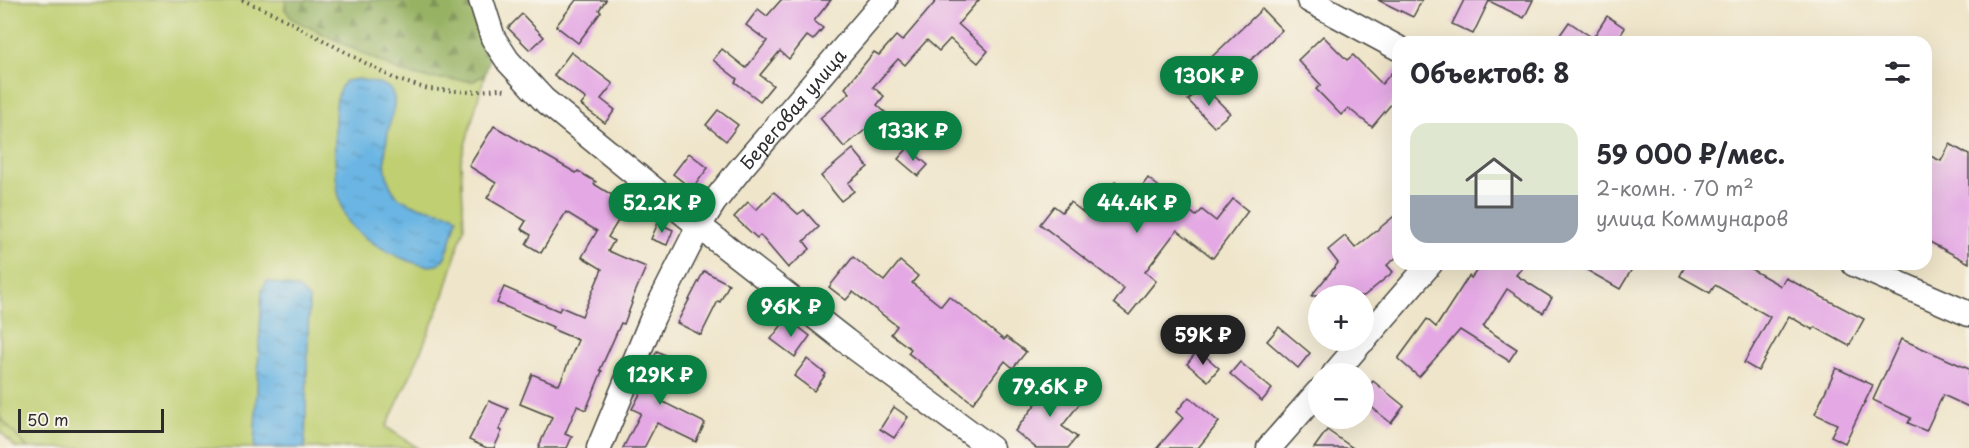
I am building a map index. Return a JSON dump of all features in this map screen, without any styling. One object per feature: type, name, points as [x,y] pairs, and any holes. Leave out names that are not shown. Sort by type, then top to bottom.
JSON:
[{"type":"street","points":[[481,0],[493,38],[508,61],[537,93],[846,341],[991,448]]},
{"type":"street","name":"Береговая улица","points":[[599,448],[653,317],[699,225],[714,201],[885,0]]},
{"type":"street","points":[[1309,0],[1392,45]]},
{"type":"street","points":[[1374,328],[1425,270]]},
{"type":"street","points":[[1868,270],[1969,314]]},
{"type":"street","points":[[1343,363],[1354,351]]},
{"type":"street","points":[[1269,448],[1308,403]]},
{"type":"path","points":[[242,0],[273,13],[395,79],[428,89],[470,92],[499,89],[537,93]]},
{"type":"green space","points":[[0,0],[286,0],[285,9],[401,72],[427,78],[474,81],[485,74],[461,160],[464,227],[444,295],[386,427],[418,448],[28,448],[0,418]]},
{"type":"green space","points":[[286,0],[470,0],[490,56],[485,74],[474,81],[427,78],[401,72],[292,19],[285,9]]},
{"type":"green space","points":[[0,418],[28,448],[16,448],[0,431]]},
{"type":"water","points":[[359,79],[386,86],[392,92],[394,107],[385,160],[388,179],[396,195],[415,205],[453,214],[457,218],[448,250],[439,264],[430,266],[418,264],[378,246],[356,231],[345,215],[336,176],[337,97],[345,81]]},
{"type":"water","points":[[267,281],[300,289],[309,299],[305,448],[254,448],[262,290]]},
{"type":"building","points":[[576,0],[606,0],[599,10],[601,12],[578,43],[556,26]]},
{"type":"building","points":[[781,0],[831,0],[814,21],[823,28],[813,40],[807,36],[789,59],[780,51],[760,75],[773,85],[760,101],[735,82],[737,79],[713,60],[722,49],[746,68],[767,41],[746,25],[758,9],[767,16]]},
{"type":"building","points":[[937,0],[979,0],[958,24],[988,51],[978,63],[950,39],[939,51],[927,40],[905,65],[898,59],[873,87],[884,96],[877,105],[886,113],[844,147],[820,118],[850,93],[845,88],[874,52],[879,55],[896,36],[902,41]]},
{"type":"building","points":[[1378,0],[1422,0],[1413,17]]},
{"type":"building","points":[[1464,0],[1533,0],[1524,18],[1489,1],[1473,34],[1452,24]]},
{"type":"building","points":[[1262,9],[1282,30],[1215,94],[1196,72]]},
{"type":"building","points":[[522,14],[544,37],[530,50],[508,28]]},
{"type":"building","points":[[1607,16],[1625,28],[1620,36],[1594,36]]},
{"type":"building","points":[[1569,22],[1590,36],[1559,36]]},
{"type":"building","points":[[1323,36],[1347,60],[1353,55],[1382,84],[1392,72],[1392,103],[1372,127],[1348,108],[1341,115],[1316,89],[1321,85],[1298,60]]},
{"type":"building","points":[[571,52],[613,84],[601,99],[615,110],[605,123],[581,105],[586,99],[554,75]]},
{"type":"building","points":[[1203,86],[1230,113],[1214,127],[1188,100]]},
{"type":"building","points":[[718,110],[738,125],[726,141],[706,125]]},
{"type":"building","points":[[914,121],[929,135],[914,152],[899,139]]},
{"type":"building","points":[[494,126],[576,173],[578,171],[628,205],[608,237],[614,241],[608,251],[646,267],[624,324],[621,323],[600,370],[602,371],[586,410],[577,406],[565,434],[572,437],[567,448],[538,448],[552,417],[520,404],[532,374],[559,385],[578,340],[497,303],[504,287],[559,311],[561,307],[582,316],[602,269],[582,257],[597,231],[566,212],[541,253],[526,244],[531,235],[521,229],[526,221],[487,198],[496,183],[469,166]]},
{"type":"building","points":[[1950,144],[1969,155],[1969,263],[1932,243],[1932,157],[1941,161]]},
{"type":"building","points":[[908,148],[928,165],[918,176],[898,159]]},
{"type":"building","points":[[853,149],[868,167],[848,183],[854,191],[841,201],[821,176]]},
{"type":"building","points":[[689,153],[708,168],[692,189],[673,174]]},
{"type":"building","points":[[1148,178],[1196,216],[1202,210],[1216,221],[1233,199],[1248,211],[1213,258],[1177,230],[1145,272],[1156,281],[1129,315],[1114,303],[1124,289],[1040,224],[1054,206],[1062,212],[1070,202],[1088,216],[1115,182],[1134,197]]},
{"type":"building","points":[[774,192],[798,214],[804,210],[819,227],[804,241],[810,249],[788,268],[760,235],[757,238],[734,217],[748,202],[756,210]]},
{"type":"building","points":[[1392,218],[1392,261],[1387,265],[1393,272],[1374,288],[1374,285],[1320,285],[1338,263],[1328,250],[1345,236],[1355,248]]},
{"type":"building","points":[[658,223],[673,230],[667,245],[651,239]]},
{"type":"building","points":[[853,257],[884,281],[900,261],[918,276],[912,283],[941,306],[949,296],[1004,340],[1006,337],[1026,352],[1013,368],[1005,361],[973,403],[908,353],[911,349],[891,334],[897,326],[853,292],[846,300],[829,287]]},
{"type":"building","points":[[1477,270],[1520,270],[1516,275],[1552,298],[1543,313],[1507,289],[1483,327],[1517,349],[1509,361],[1460,330],[1419,377],[1398,359],[1427,319],[1436,327],[1469,276],[1471,278]]},
{"type":"building","points":[[1587,270],[1631,270],[1620,289]]},
{"type":"building","points":[[1683,270],[1753,270],[1781,286],[1786,278],[1864,319],[1849,346],[1789,316],[1758,371],[1744,363],[1770,317],[1715,285],[1710,293],[1680,276]]},
{"type":"building","points":[[704,271],[729,284],[701,335],[677,323]]},
{"type":"building","points":[[787,318],[810,336],[795,357],[771,339]]},
{"type":"building","points":[[1279,327],[1310,353],[1298,368],[1267,341]]},
{"type":"building","points":[[1901,339],[1969,369],[1969,407],[1943,395],[1926,431],[1908,423],[1911,418],[1873,400]]},
{"type":"building","points":[[1198,350],[1219,368],[1208,381],[1187,364]]},
{"type":"building","points":[[657,351],[681,363],[661,401],[705,423],[696,442],[657,423],[644,448],[623,448],[641,413],[632,409],[647,381],[643,379]]},
{"type":"building","points":[[807,359],[826,374],[814,391],[794,376]]},
{"type":"building","points":[[1240,362],[1272,389],[1262,401],[1230,374]]},
{"type":"building","points":[[1836,368],[1873,385],[1845,443],[1831,436],[1837,424],[1815,414]]},
{"type":"building","points":[[1053,375],[1066,385],[1063,389],[1080,403],[1062,426],[1077,437],[1068,448],[1036,448],[1015,431],[1038,401],[1035,398]]},
{"type":"building","points":[[1374,382],[1404,406],[1391,423],[1374,409]]},
{"type":"building","points":[[1189,397],[1219,422],[1198,448],[1157,448],[1183,418],[1176,412]]},
{"type":"building","points":[[489,401],[508,409],[494,448],[487,448],[469,440]]},
{"type":"building","points":[[894,407],[908,417],[894,438],[880,429]]},
{"type":"building","points":[[1327,430],[1353,448],[1314,448]]}]
